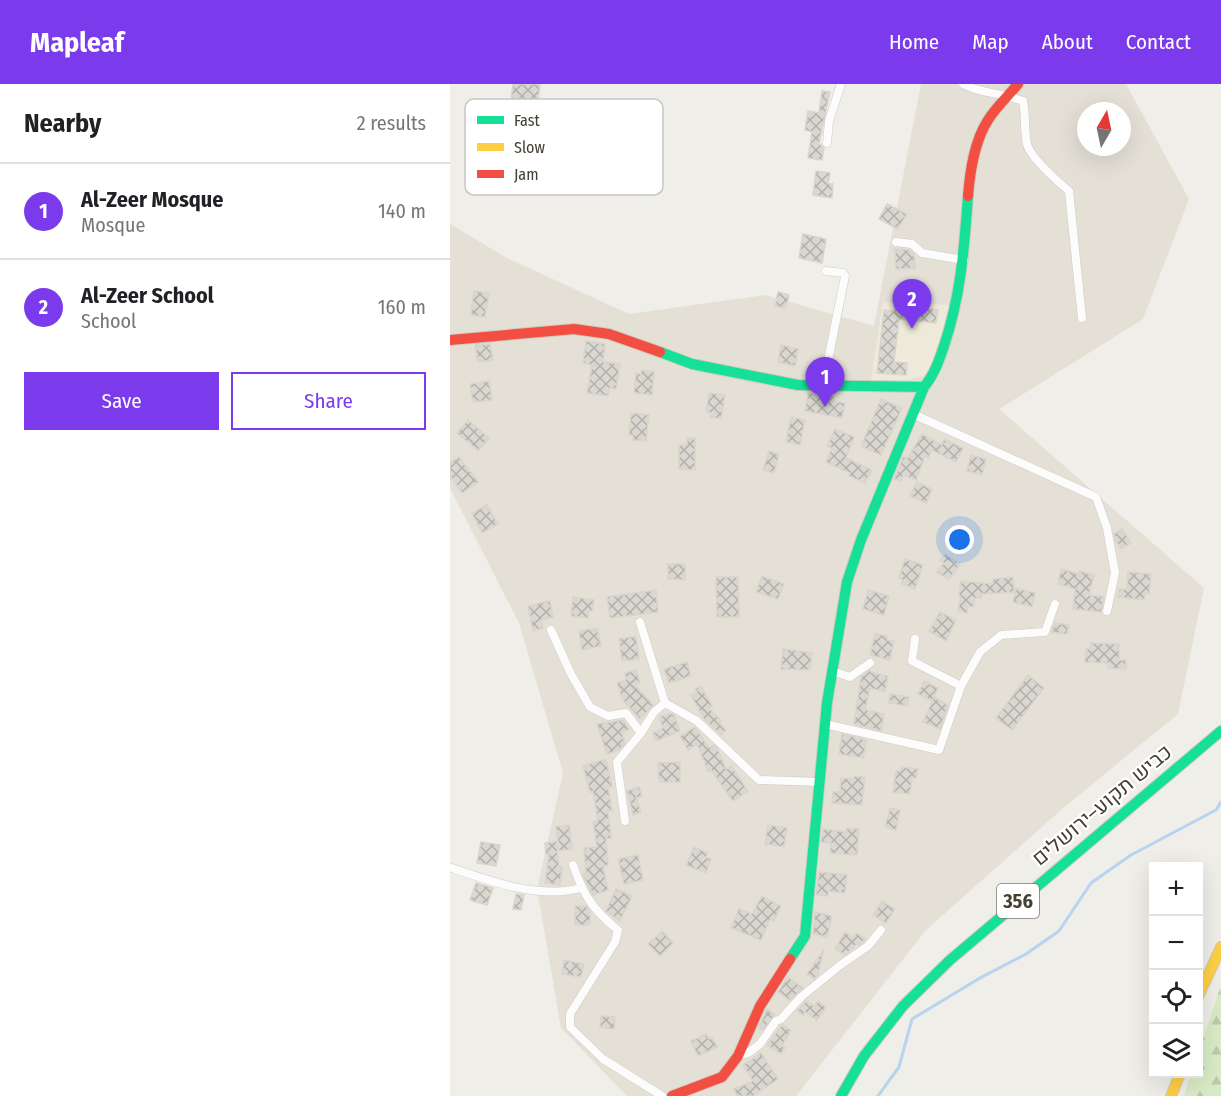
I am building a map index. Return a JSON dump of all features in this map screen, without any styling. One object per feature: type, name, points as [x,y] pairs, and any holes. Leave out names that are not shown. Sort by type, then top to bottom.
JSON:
[{"type":"street","points":[[827,143],[829,121],[841,84]]},
{"type":"street","points":[[963,84],[984,92],[1010,95],[1023,101],[1026,113],[1027,146],[1044,168],[1068,191],[1083,318]]},
{"type":"street","points":[[672,1096],[722,1077],[738,1056],[759,1006],[805,936],[825,724],[847,582],[861,540],[924,387],[935,375],[957,306],[964,260],[973,164],[981,132],[990,115],[1018,84]]},
{"type":"street","points":[[896,242],[912,244],[922,253],[964,260]]},
{"type":"street","points":[[823,385],[845,276],[843,273],[826,271]]},
{"type":"street","points":[[450,340],[574,329],[609,334],[692,364],[798,385],[924,387]]},
{"type":"street","points":[[913,414],[1096,497],[1107,528],[1114,573],[1107,611]]},
{"type":"street","points":[[825,724],[939,750],[961,686],[980,652],[1001,635],[1045,632],[1055,604]]},
{"type":"street","points":[[640,622],[665,703],[697,721],[759,780],[820,782]]},
{"type":"street","points":[[551,630],[571,674],[590,707],[608,716],[626,713],[641,733]]},
{"type":"street","points":[[915,639],[912,661],[961,686]]},
{"type":"street","points":[[832,671],[850,677],[870,663]]},
{"type":"street","points":[[625,821],[617,762],[641,733],[654,712],[665,703]]},
{"type":"street","name":"כביש תקוע–ירושלים","points":[[841,1096],[864,1056],[903,1006],[950,960],[1221,731]]},
{"type":"street","points":[[573,865],[581,888],[598,914],[618,930],[615,942],[570,1014],[570,1028],[603,1059],[662,1096]]},
{"type":"street","points":[[452,868],[505,886],[566,892],[581,888]]},
{"type":"street","points":[[738,1056],[748,1053],[760,1044],[776,1021],[782,1019],[801,998],[839,966],[868,946],[881,930]]},
{"type":"street","points":[[1203,986],[1221,947]]},
{"type":"street","points":[[1171,1096],[1178,1078]]},
{"type":"shaded area","points":[[921,84],[1126,84],[1189,199],[1143,319],[999,409],[1204,588],[1178,714],[1062,809],[926,930],[796,1096],[627,1096],[561,1028],[537,889],[563,773],[519,623],[450,488],[450,224],[507,258],[629,314],[765,295],[874,326]]},
{"type":"shaded area","points":[[883,302],[952,305],[933,370],[923,376],[907,380],[871,380]]},
{"type":"green space","points":[[1221,985],[1221,1096],[1184,1096],[1190,1078],[1203,1078],[1203,1039]]},
{"type":"building","points":[[513,84],[540,84],[538,99],[511,99]]},
{"type":"building","points":[[822,91],[830,92],[819,143],[824,148],[822,160],[808,158],[812,132],[805,130],[808,111],[819,113]]},
{"type":"building","points":[[816,171],[830,173],[828,184],[833,184],[832,198],[813,195]]},
{"type":"building","points":[[887,204],[907,214],[898,229],[879,219]]},
{"type":"building","points":[[803,234],[826,239],[822,263],[799,258]]},
{"type":"building","points":[[895,249],[909,250],[914,254],[915,268],[896,269]]},
{"type":"building","points":[[474,291],[489,293],[485,317],[471,315]]},
{"type":"building","points":[[778,292],[789,295],[786,308],[775,306]]},
{"type":"building","points":[[895,304],[938,310],[936,323],[899,319],[894,362],[907,363],[906,375],[877,373],[884,310],[894,311]]},
{"type":"building","points":[[586,341],[605,344],[603,362],[620,364],[616,389],[609,388],[608,396],[587,393],[592,365],[583,363]]},
{"type":"building","points":[[490,344],[493,360],[478,362],[475,345]]},
{"type":"building","points":[[781,345],[798,349],[795,366],[778,362]]},
{"type":"building","points":[[642,370],[654,372],[652,395],[634,393],[636,373],[641,374]]},
{"type":"building","points":[[489,381],[492,400],[473,402],[470,384]]},
{"type":"building","points":[[709,393],[725,395],[721,419],[710,417],[711,413],[706,412]]},
{"type":"building","points":[[808,393],[834,395],[833,401],[845,403],[842,418],[805,411]]},
{"type":"building","points":[[881,399],[902,408],[881,455],[861,446]]},
{"type":"building","points":[[631,413],[649,415],[646,441],[633,440],[633,435],[629,435]]},
{"type":"building","points":[[791,417],[805,420],[800,445],[786,442]]},
{"type":"building","points":[[468,420],[489,438],[478,451],[457,433]]},
{"type":"building","points":[[835,429],[854,437],[846,458],[872,470],[865,483],[826,462],[832,448],[827,446]]},
{"type":"building","points":[[922,434],[942,445],[944,439],[963,448],[956,462],[932,450],[928,458],[925,456],[916,480],[903,475],[901,481],[894,479],[903,457],[908,458]]},
{"type":"building","points":[[687,438],[695,438],[695,470],[679,469],[679,445],[687,445]]},
{"type":"building","points":[[769,451],[779,454],[774,473],[763,470]]},
{"type":"building","points":[[971,455],[986,459],[982,475],[967,471]]},
{"type":"building","points":[[459,457],[478,482],[462,493],[450,476],[450,463]]},
{"type":"building","points":[[917,482],[932,489],[926,503],[910,496]]},
{"type":"building","points":[[487,505],[498,524],[482,533],[472,513]]},
{"type":"building","points":[[1122,529],[1131,543],[1121,549],[1114,534]]},
{"type":"building","points":[[945,554],[960,564],[949,580],[937,572],[944,563],[940,560]]},
{"type":"building","points":[[905,559],[923,565],[915,589],[902,584],[903,580],[899,578]]},
{"type":"building","points":[[668,564],[685,564],[685,580],[668,579]]},
{"type":"building","points":[[1061,569],[1094,575],[1089,595],[1104,597],[1101,612],[1073,609],[1075,589],[1058,584]]},
{"type":"building","points":[[1128,572],[1151,574],[1149,594],[1145,593],[1144,600],[1118,597],[1119,589],[1127,590]]},
{"type":"building","points":[[762,576],[784,584],[778,599],[756,592]]},
{"type":"building","points":[[716,577],[738,577],[739,617],[717,617]]},
{"type":"building","points":[[1013,577],[1014,592],[982,594],[981,598],[975,598],[973,607],[968,606],[967,613],[958,611],[961,581],[993,584],[993,579]]},
{"type":"building","points":[[1016,588],[1035,593],[1032,607],[1013,602]]},
{"type":"building","points":[[656,590],[658,612],[610,618],[607,597]]},
{"type":"building","points":[[868,590],[889,596],[884,615],[863,609]]},
{"type":"building","points":[[573,597],[594,600],[588,618],[571,616]]},
{"type":"building","points":[[550,601],[553,617],[541,620],[543,628],[533,631],[528,606]]},
{"type":"building","points":[[940,612],[956,620],[946,641],[929,631]]},
{"type":"building","points":[[1055,623],[1069,625],[1067,634],[1051,632]]},
{"type":"building","points":[[597,628],[601,646],[582,650],[579,631]]},
{"type":"building","points":[[875,634],[887,636],[887,640],[894,641],[890,660],[870,655]]},
{"type":"building","points":[[636,636],[639,659],[622,661],[619,639]]},
{"type":"building","points":[[1091,643],[1119,644],[1119,660],[1126,660],[1126,669],[1108,668],[1109,663],[1085,662],[1086,649],[1090,649]]},
{"type":"building","points":[[783,649],[812,653],[810,670],[781,669]]},
{"type":"building","points":[[687,662],[691,676],[669,683],[664,669]]},
{"type":"building","points":[[636,670],[640,683],[635,685],[653,705],[640,719],[622,699],[617,683],[626,680],[625,673]]},
{"type":"building","points":[[870,670],[888,676],[885,692],[870,688],[865,710],[884,714],[881,731],[854,724],[861,677]]},
{"type":"building","points":[[1028,675],[1044,688],[1012,730],[996,718]]},
{"type":"building","points":[[924,681],[938,688],[932,701],[918,694]]},
{"type":"building","points":[[701,686],[712,706],[709,708],[726,730],[721,735],[704,719],[691,695]]},
{"type":"building","points":[[890,694],[909,697],[907,706],[889,703]]},
{"type":"building","points":[[934,697],[948,705],[940,729],[923,722]]},
{"type":"building","points":[[670,713],[674,715],[680,731],[656,741],[653,733],[663,728],[659,717]]},
{"type":"building","points":[[623,720],[629,729],[622,734],[625,743],[619,750],[607,754],[597,724]]},
{"type":"building","points":[[695,727],[709,748],[714,745],[717,748],[726,769],[731,766],[748,791],[733,801],[711,770],[708,771],[697,744],[688,750],[680,736]]},
{"type":"building","points":[[842,734],[867,740],[863,758],[839,754]]},
{"type":"building","points":[[606,759],[612,786],[608,787],[612,810],[608,811],[611,838],[606,839],[608,865],[603,866],[608,890],[593,895],[583,875],[586,873],[584,848],[597,847],[593,822],[598,821],[593,791],[590,792],[583,766]]},
{"type":"building","points":[[680,762],[680,782],[659,782],[658,763]]},
{"type":"building","points":[[902,767],[918,769],[916,778],[912,778],[910,794],[893,792],[896,771],[901,771]]},
{"type":"building","points":[[854,776],[865,777],[862,805],[832,803],[833,792],[840,792],[841,778],[854,779]]},
{"type":"building","points":[[639,787],[642,796],[636,798],[641,812],[633,815],[627,791]]},
{"type":"building","points":[[890,808],[900,810],[896,830],[885,827]]},
{"type":"building","points":[[569,825],[572,849],[557,851],[559,866],[562,867],[560,885],[545,883],[549,854],[546,854],[545,843],[558,841],[556,827]]},
{"type":"building","points":[[768,825],[787,828],[784,847],[765,844]]},
{"type":"building","points":[[847,828],[859,829],[857,855],[830,853],[831,843],[821,842],[823,829],[846,832]]},
{"type":"building","points":[[481,842],[500,845],[496,866],[477,863]]},
{"type":"building","points":[[694,847],[708,853],[706,857],[711,859],[706,873],[686,865]]},
{"type":"building","points":[[638,855],[643,880],[624,884],[618,859]]},
{"type":"building","points":[[819,872],[847,875],[845,893],[828,891],[828,896],[816,895]]},
{"type":"building","points":[[476,883],[493,888],[487,905],[470,900]]},
{"type":"building","points":[[616,889],[632,896],[620,921],[606,911]]},
{"type":"building","points":[[516,894],[524,895],[521,910],[513,909]]},
{"type":"building","points":[[762,896],[781,906],[774,921],[770,919],[761,940],[731,928],[739,909],[752,914]]},
{"type":"building","points":[[882,901],[895,909],[886,923],[873,915]]},
{"type":"building","points":[[575,906],[586,906],[590,911],[590,925],[575,925]]},
{"type":"building","points":[[815,912],[832,916],[827,937],[813,934]]},
{"type":"building","points":[[662,931],[673,943],[660,956],[648,944]]},
{"type":"building","points":[[845,932],[853,938],[856,933],[866,939],[845,955],[835,949]]},
{"type":"building","points":[[824,949],[818,975],[814,979],[807,974]]},
{"type":"building","points":[[564,960],[584,964],[581,977],[562,974]]},
{"type":"building","points":[[788,977],[803,988],[790,1000],[778,992]]},
{"type":"building","points":[[806,1001],[814,1006],[818,1001],[826,1007],[817,1020],[805,1012],[803,1015],[797,1011]]},
{"type":"building","points":[[767,1009],[775,1015],[763,1030],[759,1027]]},
{"type":"building","points":[[601,1016],[615,1017],[614,1029],[600,1027]]},
{"type":"building","points":[[782,1025],[791,1030],[782,1046],[785,1048],[781,1054],[767,1045]]},
{"type":"building","points":[[706,1034],[709,1039],[712,1037],[717,1047],[698,1056],[691,1041]]},
{"type":"building","points":[[761,1053],[778,1079],[753,1096],[737,1096],[734,1089],[753,1081],[743,1065]]},
{"type":"waterway","points":[[878,1096],[899,1067],[912,1019],[980,978],[1026,954],[1059,931],[1091,883],[1131,855],[1216,810],[1221,802]]},
{"type":"traffic: fast","points":[[790,959],[805,936],[827,703],[847,582],[861,540],[924,387],[938,362],[950,327],[963,254],[968,196]]},
{"type":"traffic: fast","points":[[660,352],[692,364],[798,385],[924,387]]},
{"type":"traffic: fast","points":[[841,1096],[864,1056],[903,1006],[950,960],[1221,731]]},
{"type":"traffic: slow","points":[[1203,986],[1221,947]]},
{"type":"traffic: slow","points":[[1171,1096],[1178,1078]]},
{"type":"traffic: jam","points":[[968,196],[973,157],[983,129],[1018,84]]},
{"type":"traffic: jam","points":[[450,340],[574,329],[609,334],[660,352]]},
{"type":"traffic: jam","points":[[672,1096],[722,1077],[738,1056],[760,1006],[790,959]]},
{"type":"place","name":"Al-Zeer School","points":[[912,329]]},
{"type":"place","name":"Al-Zeer Mosque","points":[[825,407]]}]
